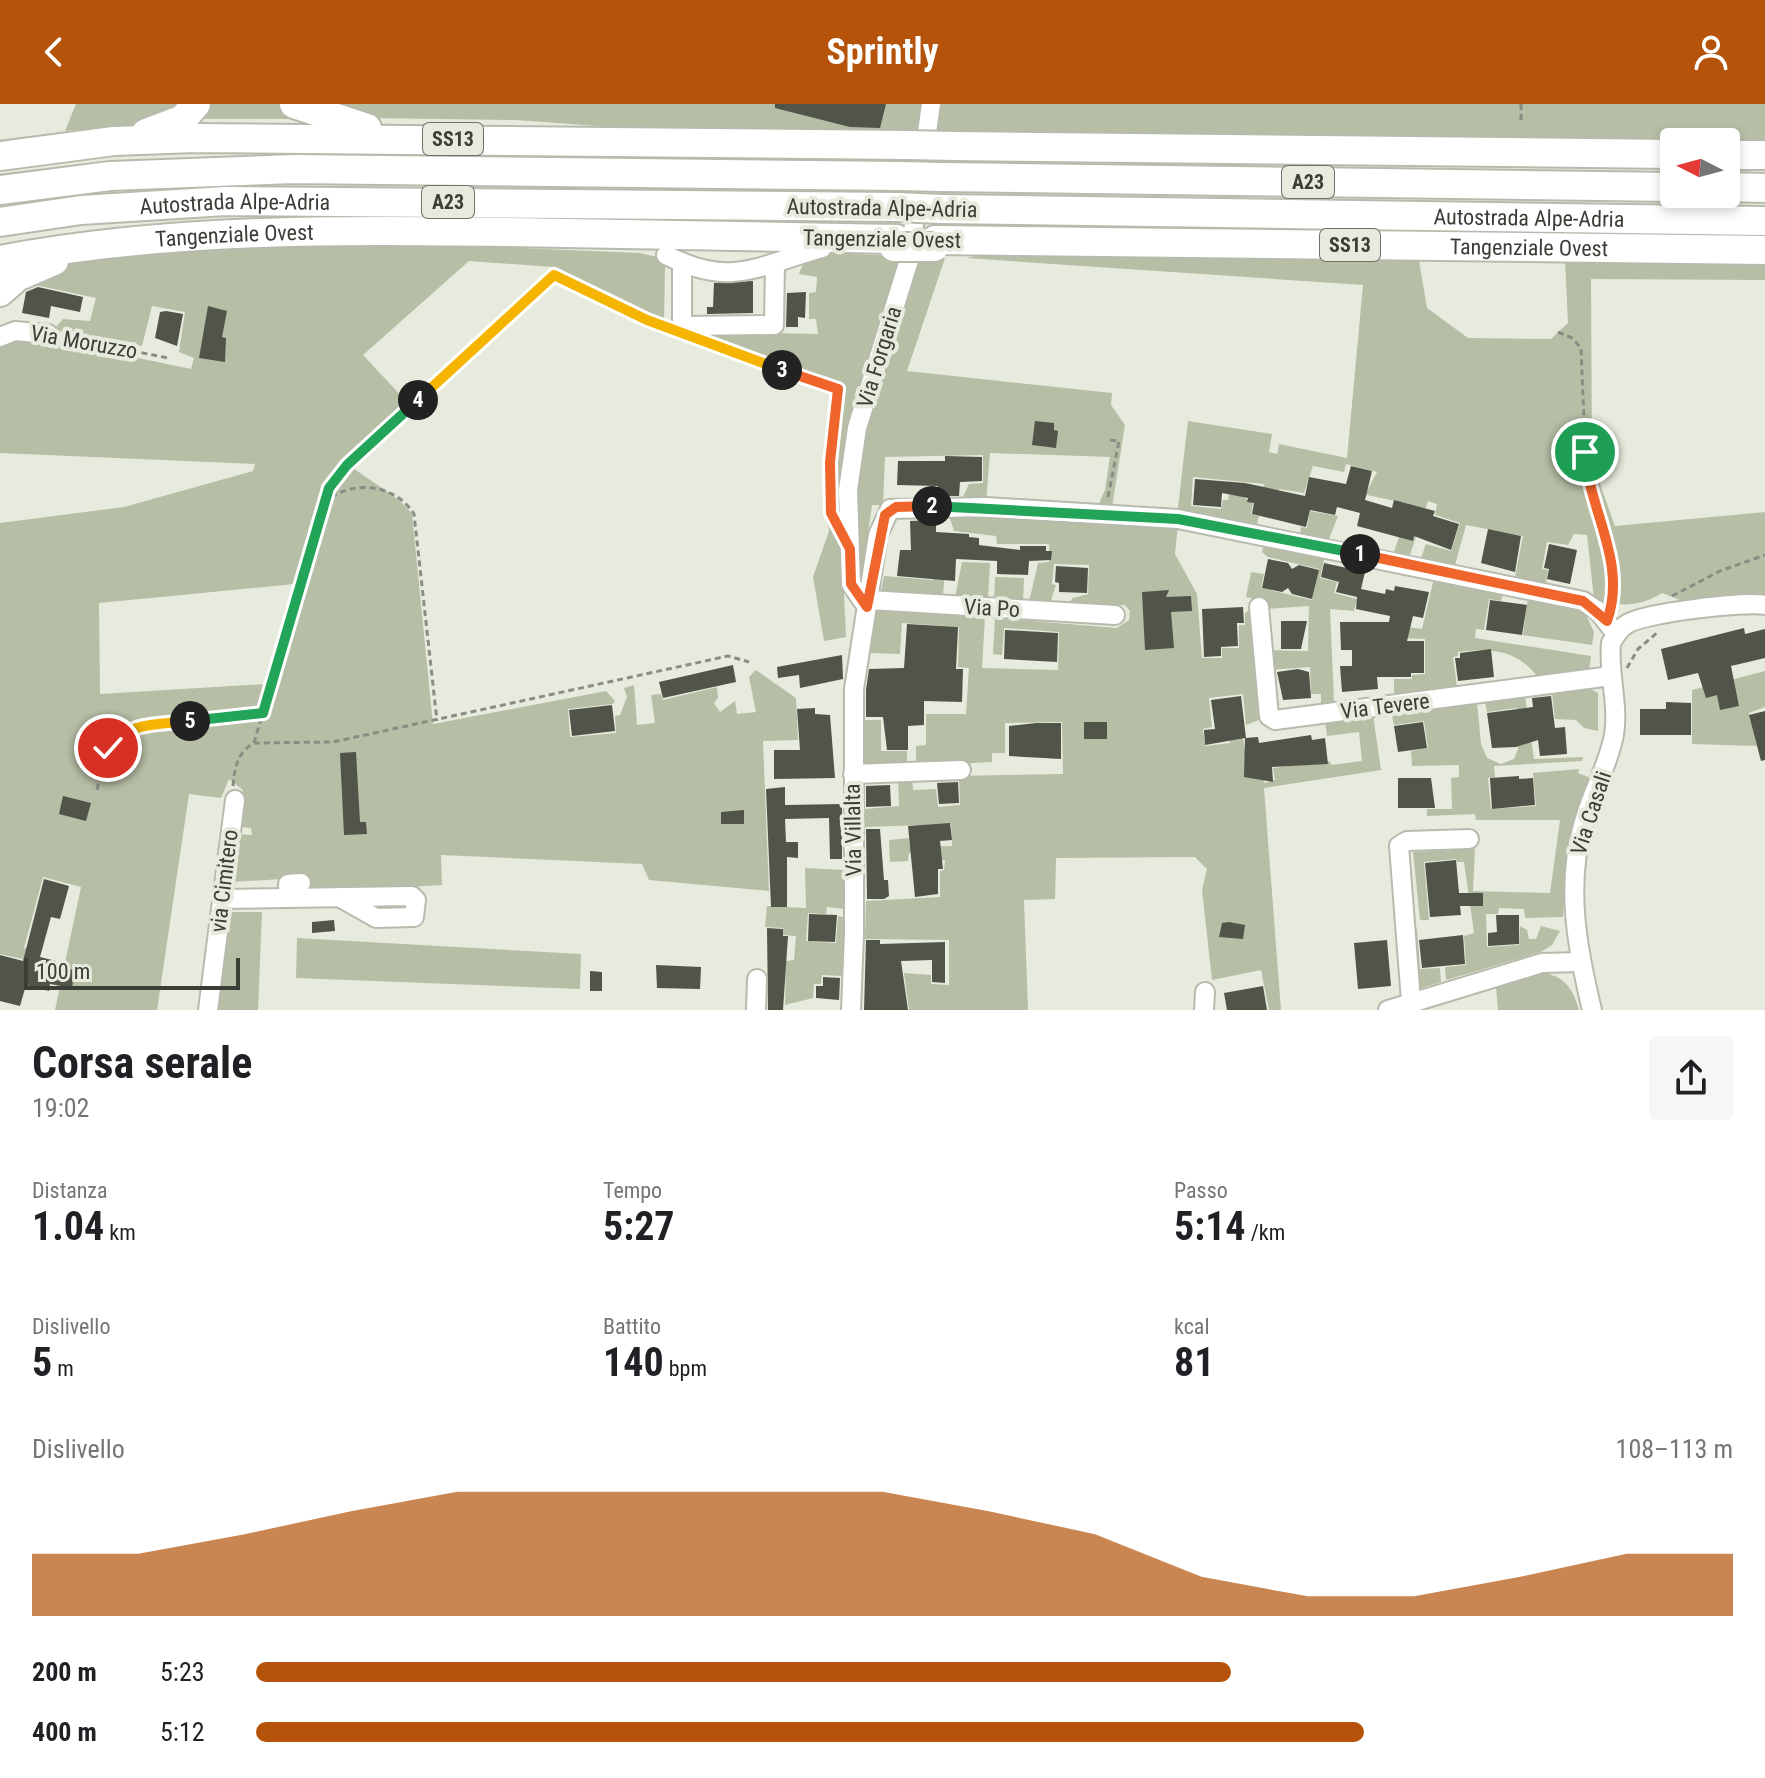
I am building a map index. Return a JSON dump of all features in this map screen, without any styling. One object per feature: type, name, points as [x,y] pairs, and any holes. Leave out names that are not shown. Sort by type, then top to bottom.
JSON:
[{"type":"highway","points":[[114,141],[173,124],[196,104]]},
{"type":"highway","points":[[294,104],[342,122],[431,138]]},
{"type":"highway","name":"SS13","points":[[0,156],[114,141],[431,138],[1660,154]]},
{"type":"highway","points":[[1740,155],[1765,155]]},
{"type":"highway","name":"Autostrada Alpe-Adria","points":[[0,190],[110,176],[294,169],[1660,187]]},
{"type":"highway","points":[[1740,187],[1765,188]]},
{"type":"highway","name":"Autostrada Alpe-Adria","points":[[0,222],[94,209],[226,201],[897,207],[1765,221]]},
{"type":"highway","name":"Tangenziale Ovest","points":[[0,260],[147,237],[360,230],[935,244],[989,241],[1765,250]]},
{"type":"highway","points":[[507,232],[543,242],[643,245],[674,258]]},
{"type":"highway","points":[[0,292],[39,266],[147,237]]},
{"type":"highway","points":[[822,248],[895,243]]},
{"type":"street","name":"Via Forgaria","points":[[868,604],[851,584],[848,490],[857,428],[909,260],[931,104]]},
{"type":"street","points":[[674,258],[706,272],[753,272],[822,248]]},
{"type":"street","points":[[674,258],[682,326],[774,325],[775,263]]},
{"type":"street","name":"Via Moruzzo","points":[[0,337],[15,331],[48,334]]},
{"type":"street","points":[[868,604],[885,515],[896,507],[917,506],[1103,512],[1178,519],[1583,601],[1612,627],[1648,616],[1731,604],[1765,605]]},
{"type":"street","name":"Via Po","points":[[868,604],[1115,615]]},
{"type":"street","name":"Via Villalta","points":[[851,1010],[857,649],[868,604]]},
{"type":"street","name":"Via Tevere","points":[[1259,607],[1269,716],[1275,720],[1618,676]]},
{"type":"street","name":"Via Casali","points":[[1592,1010],[1580,962],[1573,886],[1575,856],[1584,819],[1608,765],[1615,730],[1618,676],[1611,643],[1612,627]]},
{"type":"street","points":[[853,774],[961,770]]},
{"type":"street","name":"via Cimitero","points":[[208,1010],[235,800]]},
{"type":"street","points":[[1411,1001],[1397,852],[1402,842],[1407,841],[1469,839]]},
{"type":"street","points":[[222,899],[295,890],[339,897]]},
{"type":"street","points":[[1388,1010],[1542,963],[1580,962]]},
{"type":"street","points":[[756,1010],[757,979]]},
{"type":"path","points":[[1521,104],[1521,123]]},
{"type":"path","points":[[254,743],[323,503],[329,488],[347,465],[554,275],[673,331]]},
{"type":"path","points":[[1558,332],[1581,348],[1586,467],[1610,551],[1612,627]]},
{"type":"path","name":"Via Moruzzo","points":[[48,334],[168,358]]},
{"type":"path","points":[[700,341],[838,389],[829,489],[834,521]]},
{"type":"path","points":[[1103,512],[1119,441],[1109,440]]},
{"type":"path","points":[[323,503],[337,491],[349,487],[388,490],[405,499],[414,514],[437,721]]},
{"type":"path","points":[[1648,616],[1674,594],[1720,571],[1765,555]]},
{"type":"path","points":[[1618,676],[1638,649],[1683,613]]},
{"type":"path","points":[[235,800],[236,764],[243,750],[254,743],[333,742],[728,656],[749,662]]},
{"type":"path","points":[[97,790],[108,748],[118,735],[131,728],[263,713]]},
{"type":"green space","points":[[76,104],[184,104],[147,124],[65,131]]},
{"type":"green space","points":[[204,104],[277,104],[302,119],[193,119]]},
{"type":"green space","points":[[313,104],[1765,104],[1765,144],[1740,143],[1740,128],[1660,128],[1660,140],[1590,137],[1058,137],[638,129],[516,120],[368,118]]},
{"type":"green space","points":[[499,240],[520,248],[640,253],[657,257],[665,265],[664,323],[555,267],[351,466],[392,495],[412,514],[433,724],[606,691],[615,701],[613,704],[568,709],[570,737],[616,733],[615,716],[620,715],[627,697],[624,688],[634,685],[637,725],[655,723],[651,695],[661,694],[663,700],[717,687],[718,698],[714,703],[720,712],[735,701],[737,714],[756,712],[749,677],[756,670],[796,698],[798,740],[763,741],[769,891],[649,880],[642,864],[441,855],[442,885],[299,893],[298,878],[231,882],[236,834],[252,835],[251,828],[238,827],[243,790],[229,779],[221,798],[189,794],[157,1010],[55,1010],[81,887],[43,877],[24,948],[29,950],[27,960],[0,954],[0,523],[124,507],[253,471],[255,464],[0,453],[0,345],[4,340],[32,336],[191,369],[194,358],[179,352],[185,312],[152,306],[142,346],[53,330],[63,319],[90,321],[96,298],[21,282],[52,267],[77,261],[320,241]],"holes":[[[469,261],[554,267],[407,402],[363,355]],[[294,584],[266,684],[100,694],[99,603]]]},
{"type":"green space","points":[[1003,251],[1418,255],[1427,308],[1468,338],[1551,339],[1568,323],[1565,259],[1765,259],[1765,280],[1591,279],[1592,462],[1615,526],[1765,512],[1765,596],[1743,593],[1675,604],[1680,600],[1662,593],[1646,601],[1629,604],[1594,599],[1587,535],[1574,534],[1568,545],[1547,542],[1542,569],[1548,570],[1546,583],[1515,577],[1523,536],[1466,525],[1455,565],[1421,558],[1426,544],[1451,551],[1460,523],[1435,515],[1437,504],[1428,501],[1410,555],[1394,552],[1410,504],[1367,495],[1364,499],[1357,486],[1368,489],[1377,472],[1346,464],[1344,472],[1313,466],[1304,493],[1279,489],[1274,510],[1261,508],[1264,484],[1193,477],[1191,506],[1221,509],[1223,500],[1228,500],[1229,494],[1242,496],[1253,503],[1251,514],[1259,516],[1256,528],[1177,516],[1188,421],[1272,434],[1269,452],[1277,454],[1279,444],[1347,458],[1363,285],[966,258]]},
{"type":"green space","points":[[822,253],[904,256],[876,352],[842,550],[846,637],[824,641],[813,577],[829,531],[825,489],[835,391],[685,331],[818,334],[816,319],[809,319],[809,293],[816,292],[817,277],[799,274],[804,261]]},
{"type":"green space","points":[[916,257],[945,258],[907,371],[1112,393],[1111,405],[1125,425],[1112,507],[1097,508],[1105,490],[1110,457],[990,453],[986,503],[960,503],[969,484],[983,483],[983,455],[885,457],[883,505],[872,505],[861,582],[857,578],[855,491],[863,431]]},
{"type":"green space","points":[[1310,511],[1338,516],[1329,539],[1300,533],[1301,527],[1307,528]]},
{"type":"green space","points":[[948,512],[1178,523],[1175,554],[1197,594],[1202,658],[1222,658],[1222,648],[1239,648],[1239,625],[1245,625],[1245,613],[1252,608],[1261,719],[1246,725],[1243,694],[1209,698],[1212,727],[1203,729],[1205,746],[1230,743],[1230,738],[1243,738],[1245,750],[1261,749],[1264,783],[1275,780],[1273,768],[1330,761],[1331,765],[1362,761],[1359,732],[1327,736],[1325,721],[1373,715],[1381,770],[1264,788],[1281,1010],[1269,1010],[1261,970],[1212,980],[1202,890],[1207,869],[1195,857],[1056,858],[1055,899],[1024,900],[1028,1010],[909,1010],[904,973],[931,975],[931,984],[949,985],[949,940],[865,939],[866,901],[940,897],[940,871],[944,870],[945,860],[922,860],[922,853],[909,853],[908,861],[890,862],[889,840],[909,838],[910,847],[952,846],[951,824],[865,827],[865,809],[899,806],[898,778],[912,777],[913,790],[936,789],[938,807],[960,805],[959,777],[955,776],[1063,774],[1062,722],[1005,723],[1005,753],[992,753],[992,762],[916,766],[916,746],[926,745],[926,714],[966,714],[969,668],[958,667],[959,627],[902,623],[900,654],[870,653],[876,611],[985,617],[982,668],[1058,670],[1059,632],[1004,628],[1002,655],[993,654],[995,618],[1117,628],[1129,620],[1130,611],[1125,605],[1067,605],[1073,598],[1088,594],[1089,565],[1054,564],[1052,584],[1056,585],[1050,604],[1029,602],[1038,563],[1049,562],[1049,544],[997,544],[996,536],[954,531]]},
{"type":"green space","points":[[1264,542],[1325,555],[1320,578],[1337,582],[1334,593],[1357,599],[1354,611],[1330,609],[1334,702],[1321,703],[1321,694],[1311,694],[1310,667],[1270,670],[1268,650],[1308,651],[1309,606],[1266,609],[1264,601],[1246,597],[1251,572],[1264,574],[1261,588],[1312,600],[1319,569],[1268,557],[1262,552]]},
{"type":"green space","points":[[962,562],[990,563],[988,599],[955,597]]},
{"type":"green space","points":[[935,564],[945,570],[943,596],[881,592],[884,576],[933,580]]},
{"type":"green space","points":[[995,577],[1024,578],[1023,602],[994,600]]},
{"type":"green space","points":[[1434,578],[1503,592],[1501,601],[1489,599],[1484,630],[1476,629],[1475,638],[1591,656],[1589,670],[1538,677],[1521,661],[1502,652],[1458,652],[1458,656],[1453,657],[1457,687],[1394,694],[1394,679],[1412,679],[1412,675],[1425,674],[1425,639],[1401,638],[1401,626],[1422,629]]},
{"type":"green space","points":[[1528,598],[1585,613],[1594,632],[1592,645],[1523,635]]},
{"type":"green space","points":[[1765,671],[1765,707],[1749,713],[1757,746],[1692,744],[1692,690]]},
{"type":"green space","points":[[1589,688],[1598,693],[1598,731],[1584,728],[1576,720],[1555,719],[1552,692]]},
{"type":"green space","points":[[1525,696],[1534,759],[1583,757],[1582,761],[1494,766],[1495,777],[1488,778],[1491,809],[1536,806],[1533,773],[1579,769],[1578,773],[1591,778],[1568,851],[1563,917],[1525,918],[1524,909],[1499,908],[1498,914],[1486,914],[1487,947],[1519,945],[1520,926],[1527,930],[1529,939],[1536,939],[1541,926],[1560,931],[1552,945],[1541,952],[1446,980],[1445,967],[1466,965],[1464,936],[1474,933],[1464,862],[1457,862],[1456,859],[1424,862],[1429,920],[1420,920],[1413,852],[1475,849],[1473,891],[1550,893],[1560,820],[1476,820],[1475,814],[1427,816],[1427,809],[1452,809],[1451,778],[1459,777],[1459,765],[1412,766],[1411,751],[1428,748],[1424,721],[1394,725],[1391,712],[1477,702],[1481,744],[1487,758],[1501,764],[1514,759],[1518,749],[1517,708],[1487,712],[1485,701]]},
{"type":"green space","points":[[863,720],[881,720],[881,751],[907,751],[907,766],[863,769]]},
{"type":"green space","points":[[805,868],[844,870],[845,909],[827,907],[826,914],[808,913],[806,941],[836,943],[838,916],[846,918],[842,976],[822,975],[821,984],[814,984],[813,998],[785,1005],[786,961],[794,960],[796,936],[783,935],[783,928],[765,927],[767,906],[806,908]]},
{"type":"green space","points":[[227,912],[262,912],[258,1010],[215,1010]]},
{"type":"green space","points":[[1417,929],[1420,969],[1440,968],[1441,982],[1418,989],[1410,930]]},
{"type":"green space","points":[[297,938],[581,954],[580,989],[296,978]]},
{"type":"green space","points":[[1544,973],[1568,986],[1579,1010],[1498,1010],[1496,987]]},
{"type":"building","points":[[775,104],[886,104],[880,128],[850,127],[775,108]]},
{"type":"building","points":[[753,281],[753,313],[707,314],[707,307],[713,307],[714,283]]},
{"type":"building","points":[[38,287],[83,297],[80,312],[51,306],[49,318],[22,313],[26,292]]},
{"type":"building","points":[[806,292],[805,318],[798,317],[798,327],[786,327],[787,293]]},
{"type":"building","points":[[208,306],[227,311],[222,337],[226,338],[225,362],[199,358]]},
{"type":"building","points":[[160,312],[183,314],[177,346],[155,338]]},
{"type":"building","points":[[1035,421],[1054,423],[1054,430],[1058,431],[1056,448],[1032,445]]},
{"type":"building","points":[[945,456],[982,457],[982,481],[960,482],[959,496],[937,496],[938,486],[897,485],[898,461],[945,461]]},
{"type":"building","points":[[1351,466],[1372,471],[1365,500],[1392,508],[1394,500],[1435,511],[1433,516],[1459,524],[1451,550],[1414,536],[1413,541],[1357,526],[1360,513],[1337,507],[1335,515],[1310,510],[1306,527],[1252,514],[1254,503],[1247,502],[1248,498],[1222,493],[1221,507],[1193,505],[1195,479],[1245,483],[1305,496],[1309,477],[1346,484]]},
{"type":"building","points":[[936,520],[936,532],[969,534],[969,537],[979,538],[979,545],[1020,550],[1020,546],[1046,546],[1046,551],[1052,551],[1051,560],[1029,561],[1028,575],[997,574],[997,561],[956,559],[955,581],[897,576],[900,550],[911,550],[910,521]]},
{"type":"building","points":[[1488,529],[1521,536],[1515,572],[1481,563]]},
{"type":"building","points":[[1549,544],[1577,550],[1570,584],[1547,579],[1549,569],[1544,568]]},
{"type":"building","points":[[1268,559],[1288,563],[1292,569],[1299,565],[1319,570],[1312,599],[1292,594],[1288,588],[1282,592],[1262,588]]},
{"type":"building","points":[[1324,563],[1365,572],[1361,589],[1385,594],[1386,589],[1394,591],[1395,586],[1429,592],[1423,618],[1413,616],[1407,641],[1424,641],[1424,673],[1411,673],[1411,677],[1377,677],[1378,689],[1342,692],[1340,666],[1352,666],[1352,650],[1341,650],[1340,622],[1389,622],[1390,616],[1356,609],[1357,597],[1336,592],[1339,582],[1321,577]]},
{"type":"building","points":[[1056,566],[1088,568],[1087,593],[1059,592],[1059,583],[1055,582]]},
{"type":"building","points":[[1169,590],[1166,597],[1191,596],[1192,611],[1171,612],[1174,648],[1145,650],[1142,592]]},
{"type":"building","points":[[1490,600],[1527,605],[1522,635],[1486,630]]},
{"type":"building","points":[[1243,607],[1244,623],[1237,623],[1238,646],[1221,647],[1221,656],[1204,657],[1202,609]]},
{"type":"building","points":[[1281,621],[1307,621],[1301,649],[1281,649]]},
{"type":"building","points":[[907,624],[958,627],[956,669],[963,669],[962,702],[924,701],[924,725],[908,726],[908,750],[887,750],[883,717],[866,717],[869,669],[904,668]]},
{"type":"building","points":[[1744,628],[1745,634],[1765,629],[1765,658],[1731,666],[1739,706],[1720,710],[1717,695],[1706,698],[1698,673],[1668,680],[1661,649]]},
{"type":"building","points":[[1005,630],[1058,633],[1057,662],[1004,659]]},
{"type":"building","points":[[1491,649],[1494,677],[1458,681],[1455,658],[1460,658],[1460,653]]},
{"type":"building","points":[[842,655],[843,679],[800,688],[799,675],[778,678],[777,667]]},
{"type":"building","points":[[733,665],[736,682],[663,698],[659,682]]},
{"type":"building","points":[[1298,669],[1309,672],[1311,698],[1283,700],[1277,672]]},
{"type":"building","points":[[1241,696],[1246,738],[1258,737],[1259,743],[1311,735],[1312,740],[1325,738],[1328,764],[1272,767],[1273,782],[1244,777],[1245,738],[1205,745],[1204,730],[1215,729],[1211,700]]},
{"type":"building","points":[[1551,696],[1555,728],[1565,727],[1567,754],[1540,756],[1538,740],[1516,747],[1492,748],[1487,713],[1533,707],[1532,698]]},
{"type":"building","points":[[1666,702],[1691,703],[1691,735],[1640,735],[1640,709],[1666,709]]},
{"type":"building","points":[[612,705],[615,731],[572,736],[569,710]]},
{"type":"building","points":[[815,708],[815,714],[830,715],[835,778],[774,779],[774,750],[800,750],[797,709]]},
{"type":"building","points":[[1765,711],[1765,760],[1761,761],[1749,715]]},
{"type":"building","points":[[1084,722],[1107,722],[1107,739],[1084,739]]},
{"type":"building","points":[[1423,722],[1427,748],[1398,752],[1394,726]]},
{"type":"building","points":[[1061,723],[1061,759],[1009,756],[1009,726]]},
{"type":"building","points":[[356,752],[360,822],[366,822],[367,834],[344,835],[340,753]]},
{"type":"building","points":[[1519,776],[1519,779],[1533,778],[1535,805],[1492,809],[1490,778]]},
{"type":"building","points":[[1398,778],[1431,778],[1435,808],[1398,808]]},
{"type":"building","points":[[958,782],[959,803],[939,804],[937,783]]},
{"type":"building","points":[[890,785],[891,806],[866,807],[866,786]]},
{"type":"building","points":[[785,787],[785,805],[842,804],[842,859],[830,859],[829,818],[785,819],[786,842],[798,842],[798,858],[787,857],[787,907],[771,907],[766,789]]},
{"type":"building","points":[[63,796],[91,803],[86,821],[59,814]]},
{"type":"building","points":[[744,810],[744,824],[721,824],[721,812]]},
{"type":"building","points":[[950,823],[952,840],[940,841],[943,869],[938,869],[938,894],[915,897],[908,826]]},
{"type":"building","points":[[866,829],[880,829],[884,880],[888,880],[889,896],[884,899],[867,899]]},
{"type":"building","points":[[1456,860],[1459,893],[1483,893],[1483,906],[1460,906],[1461,915],[1430,917],[1425,863]]},
{"type":"building","points":[[44,879],[69,886],[60,919],[51,917],[40,957],[56,961],[55,967],[75,970],[72,988],[50,984],[49,991],[26,985],[20,1006],[0,1001],[0,955],[23,961]]},
{"type":"building","points":[[809,914],[837,915],[835,942],[808,941]]},
{"type":"building","points":[[1496,915],[1519,915],[1519,944],[1488,946],[1488,933],[1497,932]]},
{"type":"building","points":[[334,920],[335,931],[312,933],[312,922]]},
{"type":"building","points":[[1222,923],[1245,925],[1243,939],[1219,937]]},
{"type":"building","points":[[767,928],[783,929],[783,936],[788,936],[783,1010],[768,1010]]},
{"type":"building","points":[[1463,935],[1465,964],[1422,968],[1419,940]]},
{"type":"building","points":[[866,940],[880,940],[880,944],[945,942],[945,983],[932,982],[932,960],[901,961],[908,1010],[864,1010]]},
{"type":"building","points":[[1387,940],[1391,986],[1358,989],[1354,943]]},
{"type":"building","points":[[656,965],[701,967],[700,989],[657,988]]},
{"type":"building","points":[[590,971],[602,972],[602,991],[590,991]]},
{"type":"building","points":[[823,977],[840,978],[839,1000],[816,998],[816,986],[823,986]]},
{"type":"building","points":[[1263,986],[1267,1010],[1227,1010],[1224,993]]},
{"type":"route","points":[[108,748],[118,735],[131,728],[263,713],[329,488],[347,465],[554,275],[687,337],[838,389],[830,462],[831,513],[850,549],[851,584],[867,607],[874,580],[878,535],[890,509],[917,506],[986,507],[1178,519],[1256,533],[1583,601],[1607,621],[1613,605],[1610,551],[1606,528],[1593,495],[1585,452]]}]
